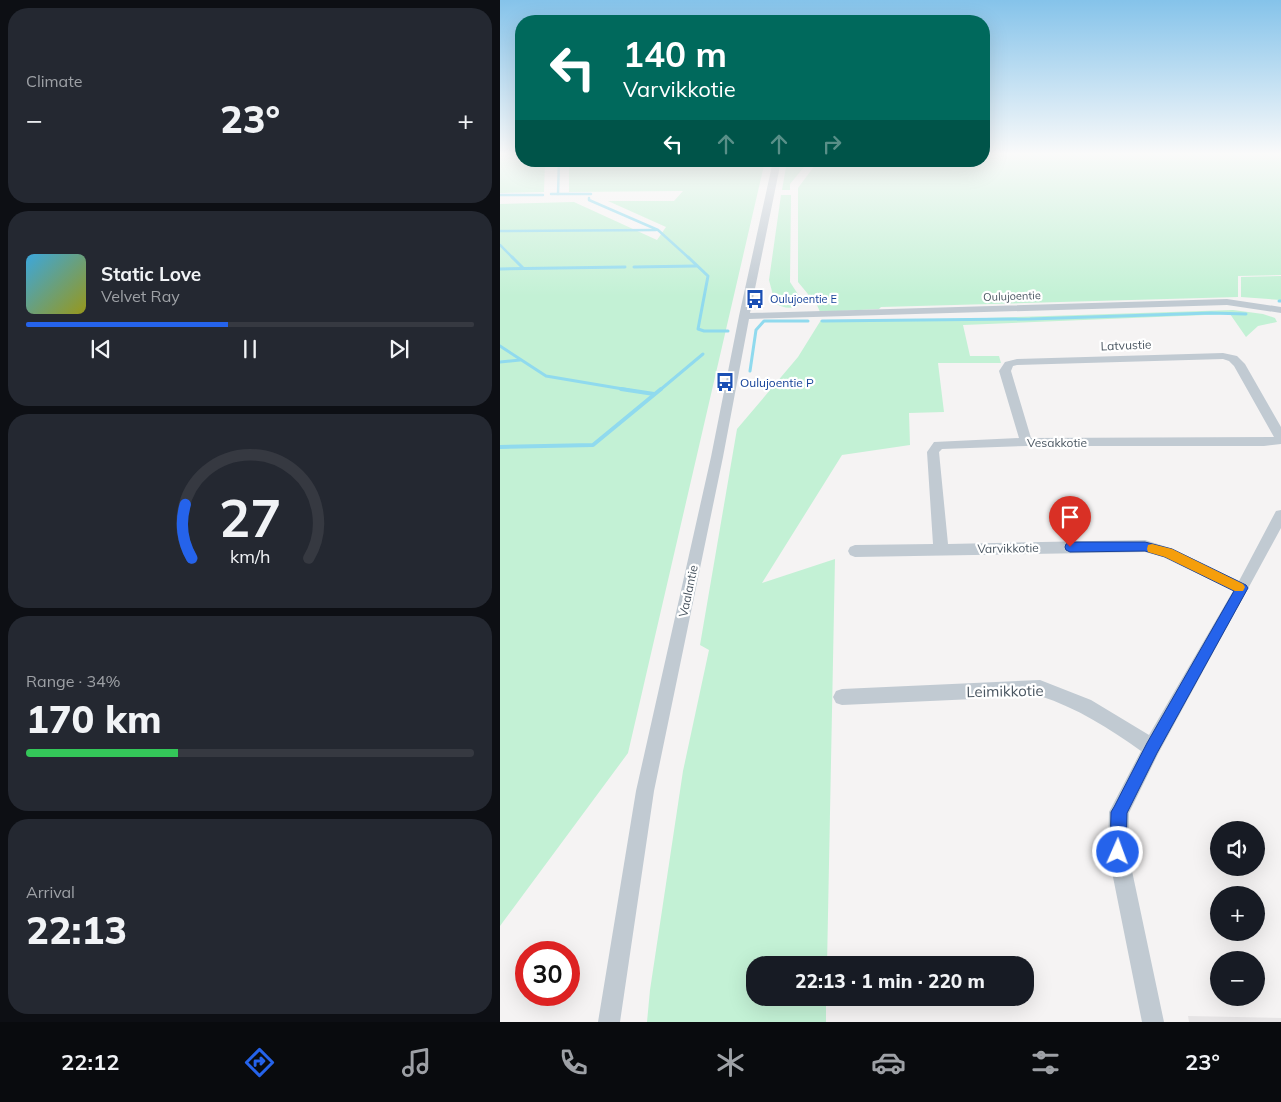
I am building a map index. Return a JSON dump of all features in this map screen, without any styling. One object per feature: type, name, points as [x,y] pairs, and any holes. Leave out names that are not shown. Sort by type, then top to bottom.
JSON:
[{"type":"street","name":"Vaalantie","points":[[610,1022],[645,791],[715,467],[769,201]]},
{"type":"street","name":"Oulujoentie","points":[[744,316],[1227,302],[1281,310]]},
{"type":"street","name":"Latvustie","points":[[1026,442],[1005,371],[1009,364],[1017,362],[1223,356],[1233,358],[1239,364],[1281,439]]},
{"type":"street","name":"Vesakkotie","points":[[940,548],[933,452],[938,445],[1026,442],[1264,442],[1281,439]]},
{"type":"street","points":[[1153,1022],[1118,852],[1119,812],[1152,748],[1281,515]]},
{"type":"street","name":"Varvikkotie","points":[[855,550],[1145,546],[1168,553],[1242,588]]},
{"type":"street","name":"Leimikkotie","points":[[842,697],[1040,688],[1066,695],[1094,710],[1152,748]]},
{"type":"shaded area","points":[[1188,1016],[1281,1018],[1281,1022],[1189,1022]]},
{"type":"green space","points":[[608,201],[756,201],[628,753],[500,926],[500,204],[574,202],[657,240],[666,227]]},
{"type":"green space","points":[[780,201],[791,201],[790,282],[803,302],[800,305],[789,308],[775,303],[769,280]]},
{"type":"green space","points":[[798,201],[1281,201],[1281,275],[1238,276],[1238,297],[881,307],[879,309],[820,312],[817,305],[798,282]]},
{"type":"green space","points":[[1281,276],[1281,300],[1241,297],[1241,277]]},
{"type":"green space","points":[[1233,310],[1263,314],[1275,318],[1277,322],[1258,326],[1246,337],[1230,314],[963,325],[970,356],[999,356],[1001,363],[938,363],[944,412],[909,413],[910,445],[842,455],[762,583],[835,559],[827,956],[746,956],[746,1006],[826,1006],[826,1022],[647,1022],[650,990],[683,771],[709,650],[700,645],[737,429],[798,357],[821,320],[955,319]]},
{"type":"waterway","points":[[591,201],[658,230],[689,258]]},
{"type":"waterway","points":[[500,231],[656,230]]},
{"type":"waterway","points":[[500,245],[523,268]]},
{"type":"waterway","points":[[688,257],[708,276],[698,329],[704,331],[728,331]]},
{"type":"waterway","points":[[634,267],[696,266]]},
{"type":"waterway","points":[[500,269],[625,267]]},
{"type":"waterway","points":[[822,321],[1030,319],[1211,313],[1246,314]]},
{"type":"waterway","points":[[750,371],[756,330],[764,321],[808,321]]},
{"type":"waterway","points":[[500,346],[546,376],[629,390]]},
{"type":"waterway","points":[[660,390],[703,354]]},
{"type":"waterway","points":[[500,362],[520,360]]},
{"type":"waterway","points":[[621,389],[654,394]]},
{"type":"waterway","points":[[500,447],[593,445],[661,389]]},
{"type":"slow traffic","points":[[1152,549],[1168,553],[1239,587]]},
{"type":"place","name":"Oulujoentie E","points":[[755,299]]},
{"type":"place","name":"Oulujoentie P","points":[[725,382]]},
{"type":"route","points":[[1070,547],[1145,546],[1168,553],[1242,588],[1152,748],[1119,812],[1118,852]]}]
